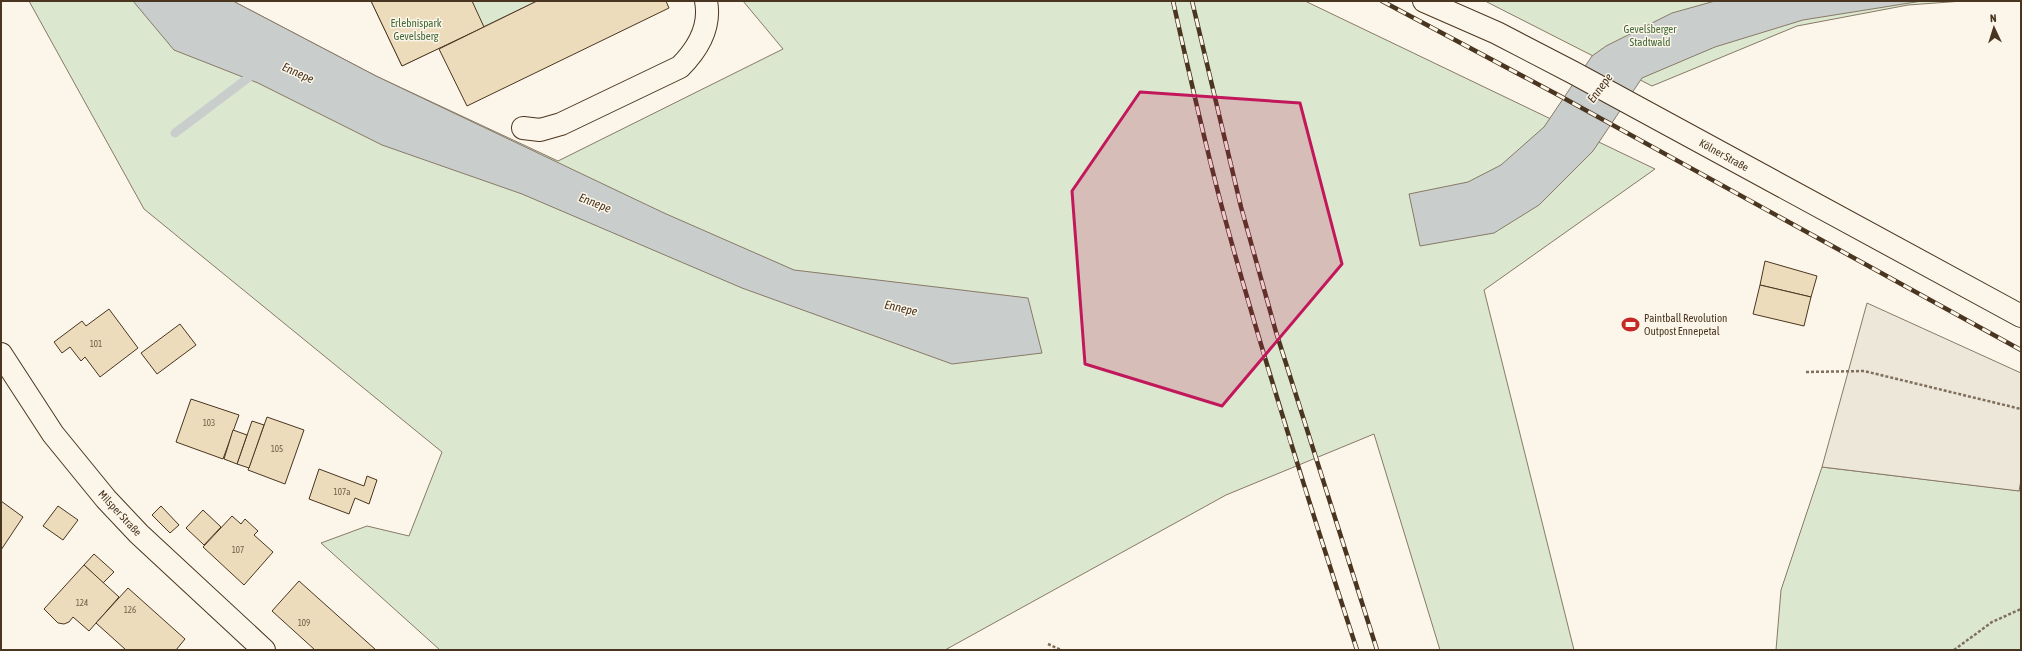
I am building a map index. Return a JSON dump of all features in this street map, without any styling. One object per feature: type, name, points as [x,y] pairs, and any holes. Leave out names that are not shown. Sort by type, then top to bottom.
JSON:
[{"type":"main road","points":[[523,128],[540,130],[561,124],[680,66],[695,52],[704,32],[708,10],[706,1]]},
{"type":"main road","name":"Kölner Straße","points":[[1424,1],[1496,33],[1574,73],[2021,316]]},
{"type":"main road","name":"Milsper Straße","points":[[1,354],[53,434],[106,499],[139,534],[264,650]]},
{"type":"path","points":[[1806,372],[1864,372],[2021,409]]},
{"type":"path","points":[[1954,650],[1992,622],[2021,609]]},
{"type":"path","points":[[1048,644],[1061,650]]},
{"type":"highlighted area","points":[[1140,92],[1300,103],[1342,264],[1222,406],[1085,364],[1072,191]]},
{"type":"green space","points":[[29,1],[233,1],[376,76],[558,161],[783,49],[743,1],[1305,1],[1655,169],[1484,290],[1574,650],[1440,650],[1374,434],[1226,495],[945,650],[440,650],[321,543],[367,526],[409,536],[442,452],[144,209]]},
{"type":"green space","name":"Erlebnispark Gevelsberg","points":[[371,1],[537,1],[402,66]]},
{"type":"green space","name":"Gevelsberger Stadtwald","points":[[1485,1],[1963,1],[1908,5],[1797,26],[1652,86]]},
{"type":"green space","points":[[1822,467],[2021,491],[2021,650],[1776,650],[1781,590]]},
{"type":"shaded area","points":[[1867,303],[2021,373],[2021,480],[2019,491],[1822,467]]},
{"type":"water","name":"Ennepe","points":[[133,1],[233,1],[376,76],[664,213],[794,270],[1028,298],[1042,353],[952,364],[742,288],[522,194],[382,145],[258,83],[174,50]]},
{"type":"water","name":"Ennepe","points":[[1715,1],[1922,1],[1803,20],[1715,47],[1642,78],[1593,151],[1539,205],[1494,233],[1420,246],[1409,194],[1468,182],[1501,165],[1544,127],[1592,56],[1606,46],[1672,13]]},
{"type":"building","name":"Erlebnispark Gevelsberg","points":[[371,1],[472,1],[484,27],[402,66]]},
{"type":"building","points":[[537,1],[666,1],[669,8],[467,106],[439,49]]},
{"type":"building","points":[[1765,261],[1817,276],[1811,297],[1760,285]]},
{"type":"building","points":[[1760,285],[1811,297],[1804,326],[1753,314]]},
{"type":"building","points":[[109,309],[138,348],[100,377],[85,357],[81,361],[70,347],[62,353],[54,342],[82,321],[86,326]]},
{"type":"building","points":[[180,324],[196,345],[157,374],[141,353]]},
{"type":"building","points":[[191,399],[239,415],[223,459],[176,442]]},
{"type":"building","points":[[267,417],[304,430],[285,484],[248,470]]},
{"type":"building","points":[[252,421],[264,425],[249,468],[237,464]]},
{"type":"building","points":[[233,430],[247,435],[237,464],[224,459]]},
{"type":"building","points":[[319,469],[364,486],[367,476],[377,480],[369,504],[355,498],[349,514],[309,499]]},
{"type":"building","points":[[1,501],[23,517],[1,550]]},
{"type":"building","points":[[58,506],[78,520],[63,540],[43,526]]},
{"type":"building","points":[[161,506],[179,525],[170,533],[152,515]]},
{"type":"building","points":[[203,510],[221,527],[204,545],[186,528]]},
{"type":"building","points":[[232,516],[241,524],[245,519],[258,531],[254,535],[273,552],[244,585],[203,547]]},
{"type":"building","points":[[94,554],[114,572],[103,583],[84,565]]},
{"type":"building","points":[[84,565],[119,597],[89,631],[73,617],[69,622],[64,624],[58,623],[44,609]]},
{"type":"building","points":[[299,581],[376,650],[315,650],[272,611]]},
{"type":"building","points":[[128,588],[185,639],[176,650],[126,650],[96,623]]},
{"type":"waterway","points":[[175,133],[256,71]]},
{"type":"railway","points":[[1173,1],[1210,162],[1239,270],[1288,434],[1357,650]]},
{"type":"railway","points":[[1192,1],[1241,207],[1276,332],[1377,650]]},
{"type":"railway","points":[[1382,1],[1560,96],[2021,350]]},
{"type":"place","name":"Paintball Revolution Outpost Ennepetal","points":[[1631,324]]}]
